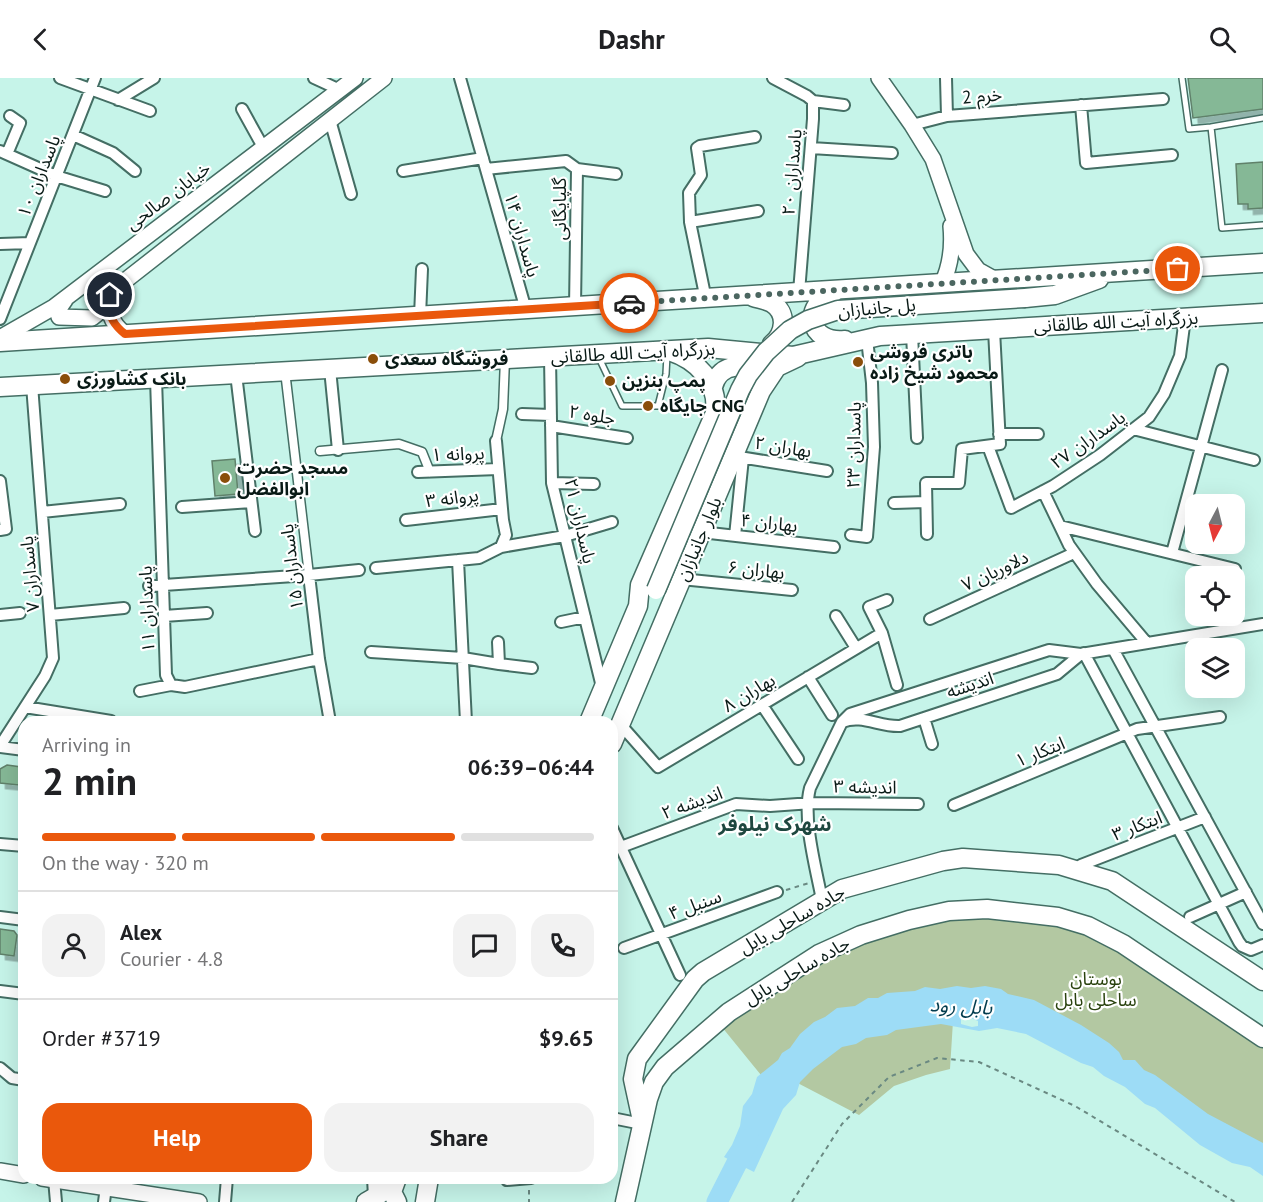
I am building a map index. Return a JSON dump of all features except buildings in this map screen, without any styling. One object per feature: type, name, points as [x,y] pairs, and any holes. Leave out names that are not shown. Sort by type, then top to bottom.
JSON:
[{"type":"main road","name":"خیابان صالحی","points":[[0,340],[35,320],[66,298],[355,78]]},
{"type":"main road","points":[[125,334],[117,328],[111,317],[109,299],[112,291],[384,78]]},
{"type":"main road","points":[[879,78],[912,124],[933,159],[966,254],[978,270],[996,280]]},
{"type":"main road","points":[[942,284],[948,272],[953,247],[950,211]]},
{"type":"main road","points":[[0,340],[526,310],[798,291],[838,291],[1263,263]]},
{"type":"main road","name":"پل جانبازان","points":[[656,590],[740,390],[762,356],[782,337],[808,320],[837,310],[1045,297],[1064,293],[1115,273]]},
{"type":"main road","points":[[66,298],[58,310],[59,317],[92,318],[97,314],[100,292],[132,275]]},
{"type":"main road","points":[[838,291],[824,296],[816,304],[813,321],[818,332],[834,340],[874,338]]},
{"type":"main road","points":[[714,348],[761,348],[771,345],[778,339],[783,325],[780,311],[768,302],[749,296]]},
{"type":"main road","name":"بزرگراه آیت الله طالقانی","points":[[0,387],[714,348],[793,356],[874,338],[912,334],[1263,313]]},
{"type":"main road","points":[[668,350],[684,357],[699,368],[713,387]]},
{"type":"main road","name":"بلوار جانبازان","points":[[618,729],[701,532],[738,457],[761,391],[777,367],[807,354]]},
{"type":"main road","points":[[713,387],[715,379],[723,370],[740,366],[755,375],[761,391]]},
{"type":"main road","name":"بلوار جانبازان","points":[[592,716],[638,606],[640,585],[714,417],[713,387]]},
{"type":"main road","name":"بلوار جانبازان","points":[[638,606],[656,590]]},
{"type":"main road","name":"جاده ساحلی بایل","points":[[647,1042],[695,979],[703,972],[822,900],[851,886],[955,858],[1059,865],[1112,881],[1263,981]]},
{"type":"main road","name":"جاده ساحلی بابل","points":[[625,1202],[650,1092],[658,1075],[706,1030],[738,1005],[837,945],[891,925],[949,911],[969,909],[1008,910],[1058,917],[1088,926],[1123,944],[1263,1038]]},
{"type":"main road","name":"جاده ساحلی بابل","points":[[642,1124],[633,1072],[637,1059],[647,1042]]},
{"type":"main road","points":[[0,1171],[18,1174]]},
{"type":"main road","points":[[68,1184],[105,1195],[199,1202]]},
{"type":"main road","points":[[370,1200],[391,1184]]},
{"type":"main road","points":[[394,1184],[392,1192],[397,1202]]},
{"type":"main road","points":[[416,1202],[426,1184]]},
{"type":"main road","points":[[424,1202],[427,1184]]},
{"type":"street","points":[[60,78],[150,111]]},
{"type":"street","name":"پاسداران ١٠","points":[[0,319],[95,78]]},
{"type":"street","points":[[118,100],[154,78]]},
{"type":"street","points":[[315,78],[340,90]]},
{"type":"street","name":"پاسداران ۱۴","points":[[460,78],[526,310]]},
{"type":"street","points":[[773,78],[813,101],[844,105]]},
{"type":"street","points":[[946,78],[947,116]]},
{"type":"street","name":"خرم 2","points":[[912,124],[947,116],[1163,99]]},
{"type":"street","name":"پاسداران ۲۰","points":[[798,291],[813,101]]},
{"type":"street","points":[[1081,105],[1086,163],[1172,155]]},
{"type":"street","points":[[242,109],[263,147]]},
{"type":"street","points":[[10,116],[20,123],[4,153],[56,176],[105,190]]},
{"type":"street","points":[[330,120],[351,194]]},
{"type":"street","points":[[73,135],[113,153],[135,171]]},
{"type":"street","points":[[703,299],[704,290],[690,222],[689,193],[701,175],[697,148],[755,137]]},
{"type":"street","points":[[811,148],[892,153]]},
{"type":"street","name":"گلپایگانی","points":[[403,171],[484,164],[566,161],[577,169],[575,306]]},
{"type":"street","points":[[577,169],[616,174]]},
{"type":"street","points":[[690,222],[758,211]]},
{"type":"street","points":[[0,244],[30,243]]},
{"type":"street","points":[[420,316],[422,269]]},
{"type":"street","name":"پاسداران ۲۷","points":[[988,446],[1011,508],[1100,455],[1149,417],[1164,394],[1180,356],[1185,318]]},
{"type":"street","points":[[927,534],[926,483],[958,483],[962,449],[1000,444],[994,330]]},
{"type":"street","points":[[912,334],[917,438]]},
{"type":"street","name":"پاسداران ۲۳","points":[[851,535],[867,537],[874,447],[872,383],[874,338]]},
{"type":"street","name":"پاسداران ۲۱","points":[[550,357],[552,483],[603,690]]},
{"type":"street","points":[[501,547],[506,536],[496,441],[503,409],[505,359]]},
{"type":"street","points":[[330,369],[338,450]]},
{"type":"street","points":[[1172,553],[1222,370]]},
{"type":"street","name":"پاسداران ۱۵","points":[[285,371],[319,659],[329,716]]},
{"type":"street","points":[[236,374],[255,531]]},
{"type":"street","name":"پاسداران ١١","points":[[156,379],[166,675],[171,685]]},
{"type":"street","name":"پاسداران ۷","points":[[19,716],[45,676],[53,658],[32,385]]},
{"type":"street","name":"جلوه ۲","points":[[522,414],[627,438]]},
{"type":"street","points":[[1133,429],[1254,460]]},
{"type":"street","points":[[999,434],[1038,434]]},
{"type":"street","points":[[320,451],[399,444],[422,452],[430,472]]},
{"type":"street","points":[[735,536],[738,457]]},
{"type":"street","name":"بهاران ۲","points":[[738,457],[827,471]]},
{"type":"street","name":"پروانه ۱","points":[[418,472],[498,469]]},
{"type":"street","points":[[0,481],[6,529],[0,530]]},
{"type":"street","points":[[552,483],[594,484]]},
{"type":"street","points":[[1042,491],[1074,553],[1146,642]]},
{"type":"street","points":[[182,507],[251,502]]},
{"type":"street","points":[[894,503],[926,502]]},
{"type":"street","points":[[42,512],[120,504]]},
{"type":"street","name":"پروانه ۳","points":[[406,520],[502,509]]},
{"type":"street","points":[[376,568],[479,558],[501,547],[565,536],[612,522]]},
{"type":"street","points":[[1060,526],[1223,566]]},
{"type":"street","name":"بهاران ۴","points":[[701,532],[834,547]]},
{"type":"street","name":"دلاوریان ۷","points":[[930,619],[1074,553]]},
{"type":"street","points":[[458,560],[466,716]]},
{"type":"street","points":[[149,586],[359,570]]},
{"type":"street","name":"بهاران ۶","points":[[681,579],[792,590]]},
{"type":"street","points":[[887,600],[869,607],[882,633],[897,685]]},
{"type":"street","points":[[50,615],[124,608]]},
{"type":"street","points":[[0,615],[20,613]]},
{"type":"street","points":[[164,616],[207,613]]},
{"type":"street","points":[[836,615],[856,648]]},
{"type":"street","points":[[561,622],[585,617]]},
{"type":"street","name":"اندیشه","points":[[860,716],[1048,650],[1082,654],[1263,624]]},
{"type":"street","name":"بهاران ۸","points":[[620,724],[658,767],[882,633]]},
{"type":"street","points":[[498,642],[499,664]]},
{"type":"street","points":[[1113,649],[1263,924]]},
{"type":"street","points":[[371,652],[463,658],[532,668]]},
{"type":"street","points":[[1082,654],[1242,946],[1251,950],[1263,945]]},
{"type":"street","name":"اندیشه","points":[[860,716],[884,726],[894,726],[924,718],[1057,675],[1082,654]]},
{"type":"street","points":[[140,691],[171,685],[185,687],[319,659]]},
{"type":"street","points":[[808,677],[832,715]]},
{"type":"street","points":[[762,705],[798,759]]},
{"type":"street","points":[[25,706],[82,716]]},
{"type":"street","points":[[822,900],[808,817],[810,788],[842,722],[860,716]]},
{"type":"street","name":"پاسداران ۷","points":[[0,746],[18,717]]},
{"type":"street","name":"ابتکار ۱","points":[[954,805],[1137,729],[1220,717]]},
{"type":"street","points":[[924,718],[932,744]]},
{"type":"street","points":[[0,746],[18,749]]},
{"type":"street","name":"اندیشه ۳","points":[[810,803],[918,804]]},
{"type":"street","name":"اندیشه ۲","points":[[621,847],[736,804],[770,806],[810,803]]},
{"type":"street","name":"ابتکار ۳","points":[[1081,866],[1205,817]]},
{"type":"street","points":[[618,841],[680,975]]},
{"type":"street","points":[[0,844],[18,846]]},
{"type":"street","name":"سنبل ۴","points":[[624,948],[777,892]]},
{"type":"street","points":[[1190,916],[1246,892]]},
{"type":"street","points":[[0,917],[18,919]]},
{"type":"street","points":[[0,991],[18,993]]},
{"type":"street","points":[[0,1068],[12,1078],[18,1079]]},
{"type":"street","points":[[618,1119],[642,1124]]},
{"type":"street","points":[[50,1184],[56,1202]]},
{"type":"street","points":[[225,1202],[226,1184]]},
{"type":"street","points":[[370,1200],[372,1184]]},
{"type":"lane","points":[[1182,78],[1189,129],[1263,118]]},
{"type":"lane","points":[[1211,127],[1222,228],[1263,225]]},
{"type":"lane","points":[[597,354],[622,406],[658,406],[666,374],[668,350]]},
{"type":"path","points":[[777,892],[814,882]]},
{"type":"path","points":[[792,1202],[842,1124],[889,1077],[937,1058],[979,1062],[1075,1106],[1235,1202]]},
{"type":"green space","name":"بوستان ساحلی بابل","points":[[949,911],[1088,926],[1263,1038],[1263,1148],[1027,1009],[954,1005],[950,1069],[894,1086],[859,1115],[788,1078],[774,1091],[717,1021],[819,954]]},
{"type":"water","points":[[957,986],[971,988],[985,986],[1001,989],[1008,994],[1034,1000],[1081,1025],[1109,1043],[1119,1052],[1123,1060],[1135,1060],[1144,1070],[1155,1075],[1208,1114],[1263,1143],[1263,1176],[1250,1167],[1232,1163],[1200,1145],[1155,1108],[1145,1104],[1125,1087],[1104,1076],[1093,1067],[1026,1034],[997,1028],[979,1031],[941,1024],[896,1030],[887,1035],[866,1038],[856,1044],[842,1047],[800,1082],[796,1095],[783,1109],[754,1172],[724,1157],[740,1126],[743,1106],[752,1094],[757,1077],[778,1060],[800,1034],[814,1022],[837,1008],[855,1006],[868,998],[878,998],[887,993],[915,991],[925,987],[940,989]],"holes":[[[966,1016],[978,1021],[978,1026],[961,1024],[961,1019]]]},
{"type":"waterway","name":"بابل رود","points":[[717,1202],[749,1139]]},
{"type":"way so far","points":[[629,303],[1178,269]]},
{"type":"place","name":"فروشگاه سعدی","points":[[373,359]]},
{"type":"place","name":"باتری فروشی محمود شیخ زاده","points":[[858,362]]},
{"type":"place","name":"بانک کشاورزی","points":[[65,379]]},
{"type":"place","name":"پمپ بنزین","points":[[610,381]]},
{"type":"place","name":"جایگاه CNG","points":[[648,406]]},
{"type":"place","name":"مسجد حضرت ابوالفضل","points":[[225,478]]},
{"type":"district","name":"شهرک نیلوفر","points":[[775,824]]},
{"type":"route","points":[[110,295],[109,312],[117,328],[125,334],[629,303]]}]
